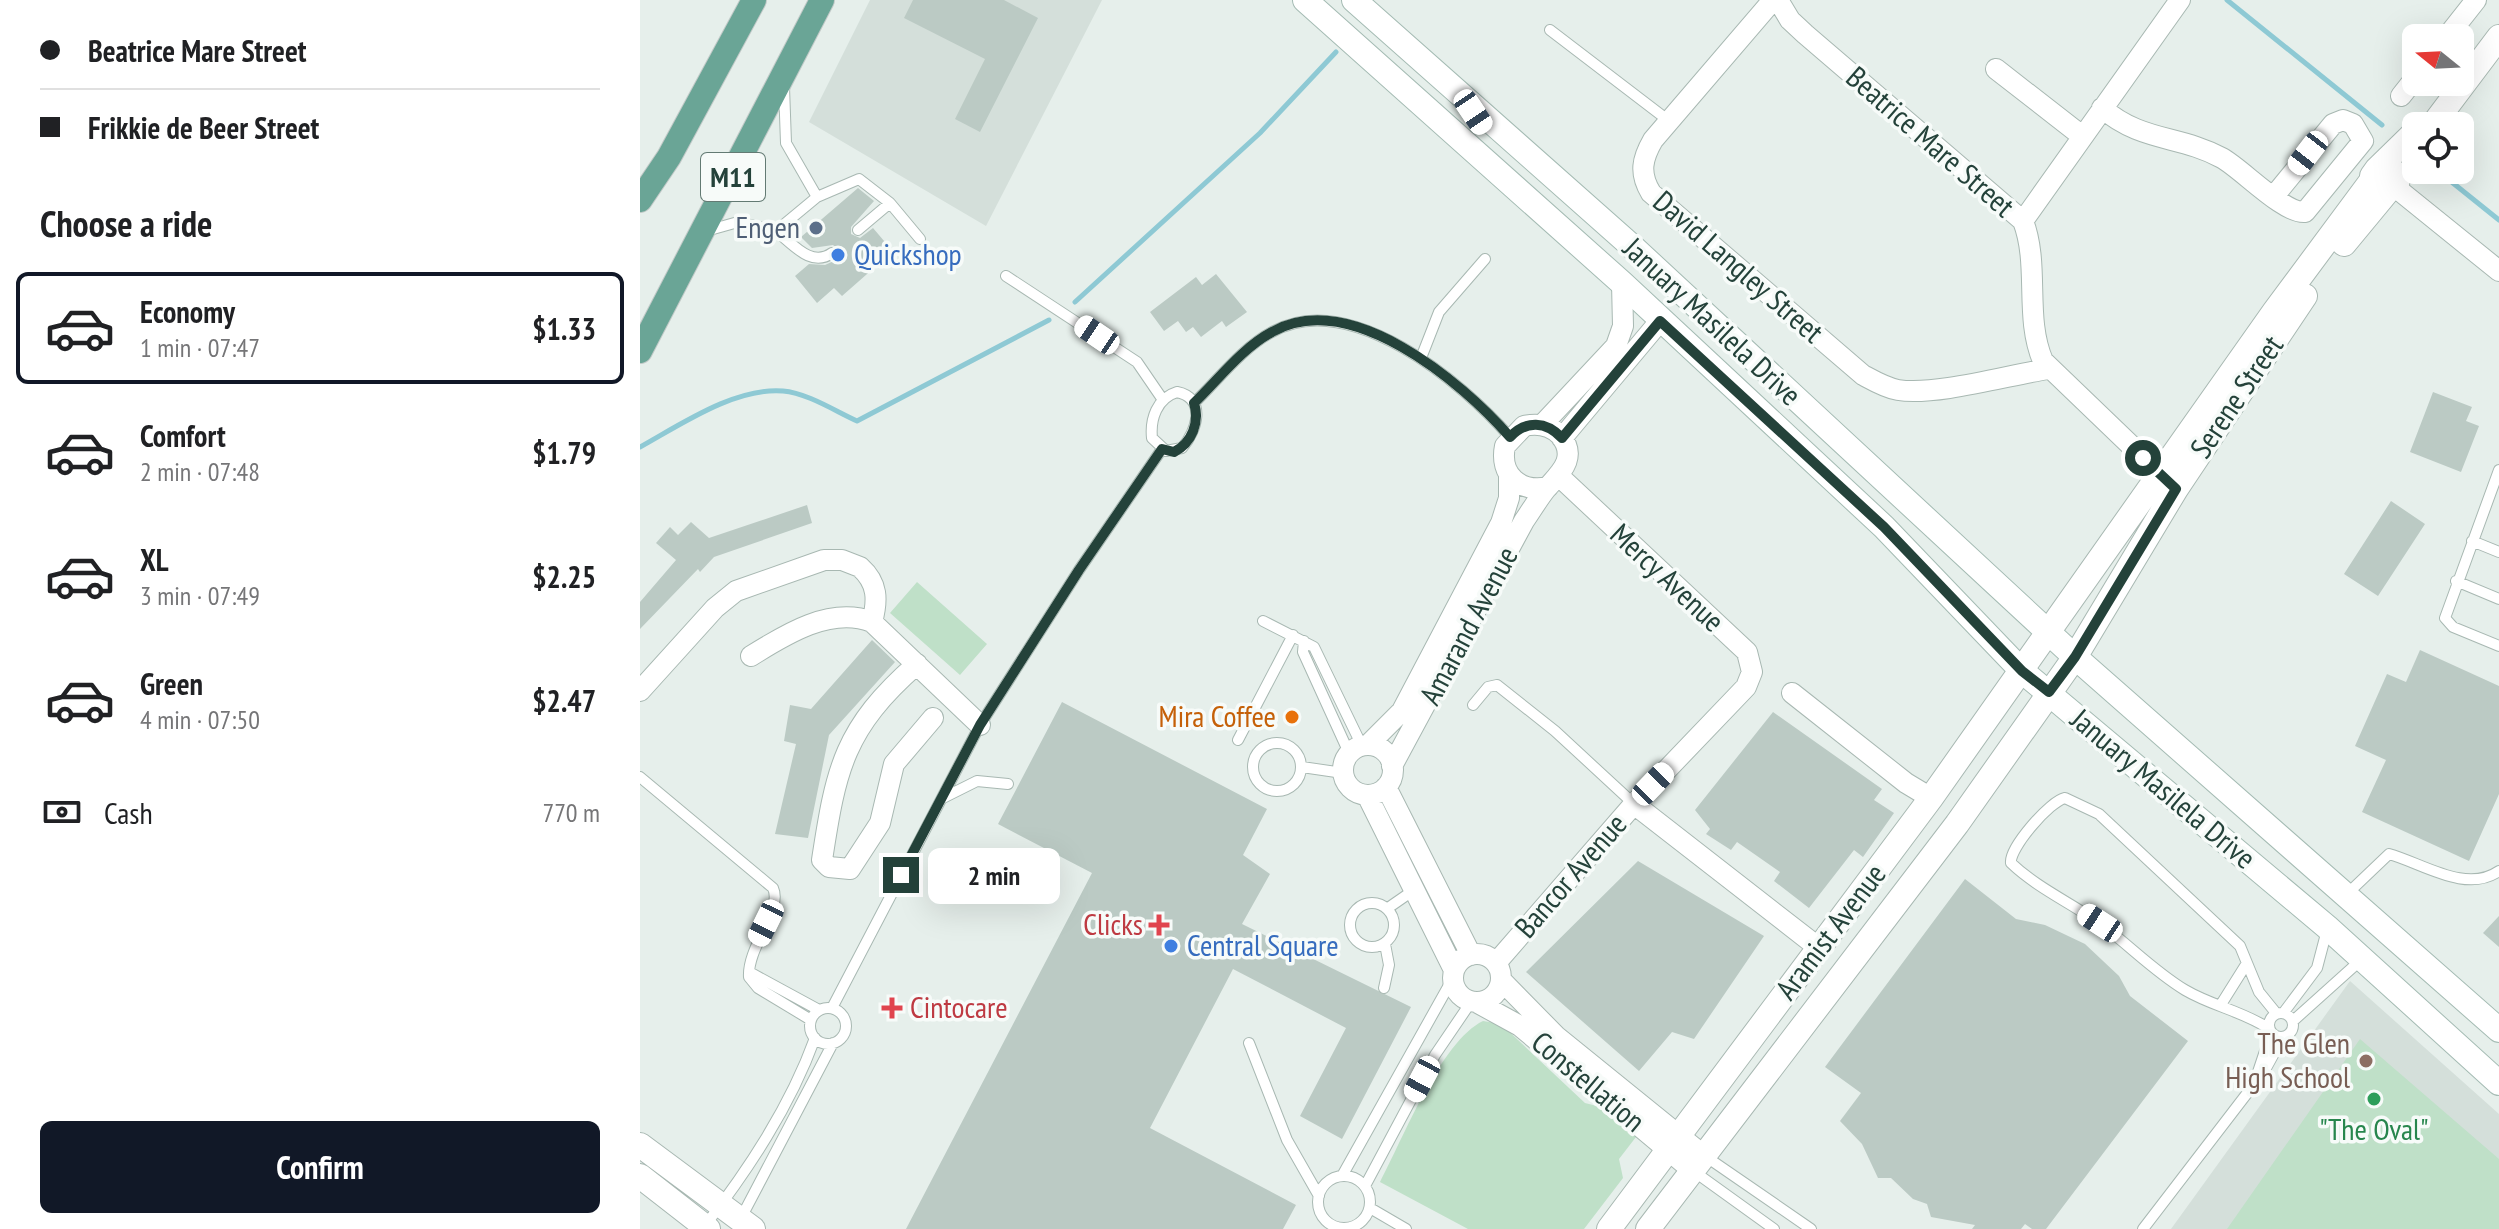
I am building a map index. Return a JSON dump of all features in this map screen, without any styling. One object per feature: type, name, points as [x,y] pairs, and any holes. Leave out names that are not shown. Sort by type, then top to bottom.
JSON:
[{"type":"main road","name":"M11","points":[[642,191],[754,0]]},
{"type":"main road","name":"M11","points":[[640,351],[822,0]]},
{"type":"main road","name":"January Masilela Drive","points":[[1305,0],[1622,283],[1884,527],[2022,671],[2327,927],[2499,1083]]},
{"type":"main road","name":"January Masilela Drive","points":[[1359,2],[1636,250],[2075,657],[2499,1030]]},
{"type":"main road","points":[[2474,69],[2499,37]]},
{"type":"main road","points":[[1462,96],[1489,137],[1654,289],[1663,307],[1660,321]]},
{"type":"main road","points":[[2435,112],[2451,96]]},
{"type":"main road","name":"Serene Street","points":[[2048,632],[2168,482],[2402,154]]},
{"type":"main road","name":"Serene Street","points":[[2386,180],[2402,163]]},
{"type":"main road","name":"Serene Street","points":[[2049,692],[2075,657],[2168,482]]},
{"type":"main road","name":"Aramist Avenue","points":[[1609,1229],[1931,798],[2048,632]]},
{"type":"main road","name":"Aramist Avenue","points":[[1648,1229],[1957,824],[2049,692]]},
{"type":"main road","points":[[640,1145],[724,1224]]},
{"type":"main road","points":[[640,1176],[724,1224]]},
{"type":"street","name":"David Langley Street","points":[[1776,0],[1653,140],[1643,163],[1644,180],[1651,193],[1863,375],[1888,387],[1910,390],[2048,369]]},
{"type":"street","name":"Beatrice Mare Street","points":[[1776,0],[1805,34],[2023,221],[2030,242],[2035,333],[2048,369],[2168,482]]},
{"type":"street","points":[[2023,221],[2180,0]]},
{"type":"street","points":[[2457,24],[2476,0]]},
{"type":"street","points":[[1996,69],[2082,136]]},
{"type":"street","points":[[2102,108],[2120,124],[2141,134],[2222,158],[2274,196],[2298,213],[2305,212],[2363,141],[2360,132],[2343,120],[2333,124],[2274,196]]},
{"type":"street","points":[[2386,180],[2499,271]]},
{"type":"street","points":[[1542,425],[1616,346],[1623,326],[1622,283]]},
{"type":"street","points":[[1562,438],[1660,321]]},
{"type":"street","points":[[1542,425],[1562,438],[1568,454],[1554,482],[1526,488],[1509,475],[1503,456],[1510,437],[1524,426],[1542,425]]},
{"type":"street","name":"Amarand Avenue","points":[[1355,754],[1386,731],[1402,711],[1501,523],[1509,498],[1509,475]]},
{"type":"street","name":"Amarand Avenue","points":[[1377,791],[1524,521],[1554,482]]},
{"type":"street","name":"Mercy Avenue","points":[[1554,482],[1747,652],[1752,672],[1746,687]]},
{"type":"street","points":[[640,691],[728,595],[798,568],[833,559],[860,567],[875,589],[877,605],[872,622]]},
{"type":"street","points":[[751,656],[790,633],[831,618],[846,615],[872,622],[980,725]]},
{"type":"street","points":[[917,664],[893,685],[847,746],[837,773],[822,860],[829,867],[850,869],[873,838],[894,764],[933,718]]},
{"type":"street","name":"Bancor Avenue","points":[[1499,972],[1634,804],[1746,687]]},
{"type":"street","points":[[1792,693],[1906,783],[1931,798]]},
{"type":"street","points":[[1377,791],[1353,791],[1355,754],[1381,749],[1392,766]]},
{"type":"street","points":[[1377,791],[1414,890],[1453,974],[1458,993],[1474,1002],[1492,998],[1499,972],[1485,955],[1471,955],[1453,974]]},
{"type":"street","points":[[1377,791],[1471,955]]},
{"type":"street","points":[[1634,804],[1819,948]]},
{"type":"street","name":"Constellation","points":[[1499,972],[1565,1044],[1673,1142]]},
{"type":"street","name":"Constellation","points":[[1474,1002],[1520,1026],[1698,1162]]},
{"type":"lane","points":[[1550,30],[1669,121]]},
{"type":"lane","points":[[784,77],[786,143],[817,197]]},
{"type":"lane","points":[[776,231],[817,197],[859,179],[890,203],[920,239]]},
{"type":"lane","points":[[858,230],[890,203]]},
{"type":"lane","points":[[704,231],[738,222],[776,231],[810,258],[819,259],[832,253]]},
{"type":"lane","points":[[1421,358],[1439,312],[1485,259]]},
{"type":"lane","points":[[1006,276],[1137,362],[1163,400]]},
{"type":"lane","points":[[1194,403],[1244,354],[1276,330],[1317,320],[1363,330],[1421,358],[1457,382],[1510,437]]},
{"type":"lane","points":[[1177,392],[1187,394],[1194,403],[1197,417],[1189,440],[1174,452],[1162,449],[1152,438],[1151,429],[1163,400],[1177,392]]},
{"type":"lane","points":[[832,1008],[980,725],[1079,570],[1162,449]]},
{"type":"lane","points":[[2499,470],[2445,610],[2447,623],[2499,646]]},
{"type":"lane","points":[[2488,499],[2499,503]]},
{"type":"lane","points":[[2472,541],[2499,552]]},
{"type":"lane","points":[[2456,581],[2499,599]]},
{"type":"lane","points":[[1263,621],[1304,641],[1303,652],[1355,754],[1302,767]]},
{"type":"lane","points":[[1238,740],[1293,635]]},
{"type":"lane","points":[[1473,705],[1488,687],[1497,685],[1555,731],[1634,804]]},
{"type":"lane","points":[[1279,742],[1298,750],[1302,767],[1298,781],[1286,791],[1268,792],[1256,782],[1252,769],[1259,751],[1279,742]]},
{"type":"lane","points":[[640,777],[776,892],[775,903],[750,957],[749,972],[758,988],[811,1020],[815,1038],[790,1096],[724,1224]]},
{"type":"lane","points":[[940,799],[977,781],[1008,784]]},
{"type":"lane","points":[[2283,1037],[2244,1013],[2220,1006],[2180,987],[2100,923],[2011,863],[2013,850],[2052,804],[2065,798],[2099,814],[2234,940],[2255,985],[2280,1012],[2293,1021]]},
{"type":"lane","points":[[2345,896],[2389,854],[2468,880],[2491,876],[2499,871]]},
{"type":"lane","points":[[1388,908],[1391,936],[1385,944],[1371,949],[1364,945],[1351,927],[1350,916],[1357,906],[1367,904],[1388,908],[1414,890]]},
{"type":"lane","points":[[2256,1078],[2271,1016],[2280,1012],[2317,968],[2327,927]]},
{"type":"lane","points":[[1384,988],[1389,965],[1385,944]]},
{"type":"lane","points":[[2143,1229],[2265,1070],[2283,1037],[2293,1028],[2293,1021],[2362,959]]},
{"type":"lane","points":[[2220,1006],[2247,963]]},
{"type":"lane","points":[[749,972],[819,1010],[832,1008]]},
{"type":"lane","points":[[1319,1196],[1328,1183],[1342,1176],[1453,974]]},
{"type":"lane","points":[[1249,1043],[1287,1140],[1319,1196],[1321,1212],[1331,1224],[1344,1228],[1361,1227],[1370,1208],[1365,1186],[1435,1055],[1474,1002]]},
{"type":"lane","points":[[724,1224],[833,1043],[843,1035],[845,1022],[832,1008]]},
{"type":"lane","points":[[811,1020],[819,1010]]},
{"type":"lane","points":[[815,1038],[833,1043]]},
{"type":"lane","points":[[1698,1162],[1811,1229]]},
{"type":"lane","points":[[1698,1162],[1770,1225],[1775,1207]]},
{"type":"lane","points":[[1342,1176],[1365,1186]]},
{"type":"lane","points":[[1370,1208],[1406,1229]]},
{"type":"shaded area","points":[[870,0],[1102,0],[986,226],[809,122]]},
{"type":"shaded area","name":"\"The Oval\"","points":[[2350,981],[2499,1114],[2499,1229],[2171,1229]]},
{"type":"green space","points":[[917,582],[987,644],[960,675],[890,613]]},
{"type":"green space","points":[[1483,1021],[1501,1024],[1585,1103],[1605,1108],[1636,1137],[1619,1159],[1623,1178],[1584,1229],[1468,1229],[1380,1182],[1438,1069],[1467,1032]]},
{"type":"green space","name":"\"The Oval\"","points":[[2360,1039],[2499,1159],[2499,1229],[2227,1229]]},
{"type":"building","points":[[913,0],[1004,0],[1038,18],[980,132],[955,119],[985,59],[904,18]]},
{"type":"building","points":[[858,188],[874,201],[851,227],[851,234],[860,238],[873,228],[896,255],[886,264],[883,260],[842,296],[834,288],[817,303],[795,276],[809,264],[825,265],[836,260],[839,250],[833,245],[812,248],[801,237]]},
{"type":"building","points":[[1216,274],[1247,312],[1226,327],[1222,321],[1201,337],[1193,327],[1186,332],[1178,321],[1164,331],[1150,312],[1196,277],[1202,285]]},
{"type":"building","points":[[2433,392],[2472,407],[2466,421],[2479,426],[2461,472],[2410,452]]},
{"type":"building","points":[[2391,501],[2425,524],[2378,596],[2344,574]]},
{"type":"building","points":[[807,505],[812,523],[714,557],[700,572],[698,569],[640,629],[640,602],[676,560],[656,543],[670,527],[678,535],[691,522],[709,538]]},
{"type":"building","points":[[872,640],[895,662],[829,735],[808,838],[775,834],[796,744],[784,741],[790,705],[811,709]]},
{"type":"building","points":[[2420,650],[2499,686],[2499,794],[2469,861],[2362,812],[2386,760],[2355,746],[2387,674],[2406,682]]},
{"type":"building","name":"Central Square","points":[[1062,702],[1267,809],[1243,855],[1270,874],[1242,924],[1411,1007],[1342,1139],[1300,1116],[1346,1028],[1233,969],[1150,1128],[1296,1205],[1283,1229],[906,1229],[1092,873],[998,824]]},
{"type":"building","points":[[1773,712],[1882,789],[1874,800],[1894,813],[1863,857],[1854,850],[1809,908],[1774,881],[1780,872],[1737,842],[1731,850],[1706,834],[1710,829],[1695,810]]},
{"type":"building","points":[[1638,861],[1764,936],[1694,1039],[1672,1032],[1639,1071],[1526,972]]},
{"type":"building","points":[[1965,879],[2016,919],[2045,925],[2085,944],[2119,976],[2130,996],[2188,1041],[2046,1229],[2032,1229],[2025,1224],[2021,1229],[1972,1229],[1975,1225],[1931,1217],[1927,1204],[1913,1199],[1891,1178],[1878,1178],[1862,1144],[1840,1121],[1861,1093],[1825,1067]]},
{"type":"building","points":[[2499,916],[2499,947],[2483,933]]},
{"type":"waterway","points":[[2227,0],[2382,125]]},
{"type":"waterway","points":[[1075,302],[1260,133],[1336,52]]},
{"type":"waterway","points":[[2454,184],[2499,220]]},
{"type":"waterway","points":[[640,447],[708,409],[765,391],[802,395],[857,421],[1049,320]]},
{"type":"place","name":"Engen","points":[[816,228]]},
{"type":"place","name":"Quickshop","points":[[838,255]]},
{"type":"place","name":"Mira Coffee","points":[[1292,717]]},
{"type":"place","name":"Clicks","points":[[1159,925]]},
{"type":"place","name":"Central Square","points":[[1171,946]]},
{"type":"place","name":"Cintocare","points":[[892,1008]]},
{"type":"place","name":"The Glen High School","points":[[2366,1061]]},
{"type":"place","name":"\"The Oval\"","points":[[2374,1099]]},
{"type":"route","points":[[901,875],[980,725],[1079,570],[1162,449],[1174,452],[1189,440],[1197,417],[1194,403],[1269,333],[1290,324],[1317,320],[1363,330],[1421,358],[1457,382],[1510,437],[1516,430],[1533,424],[1550,428],[1562,438],[1660,321],[1884,527],[2022,671],[2049,692],[2075,657],[2176,489],[2143,458]]}]
